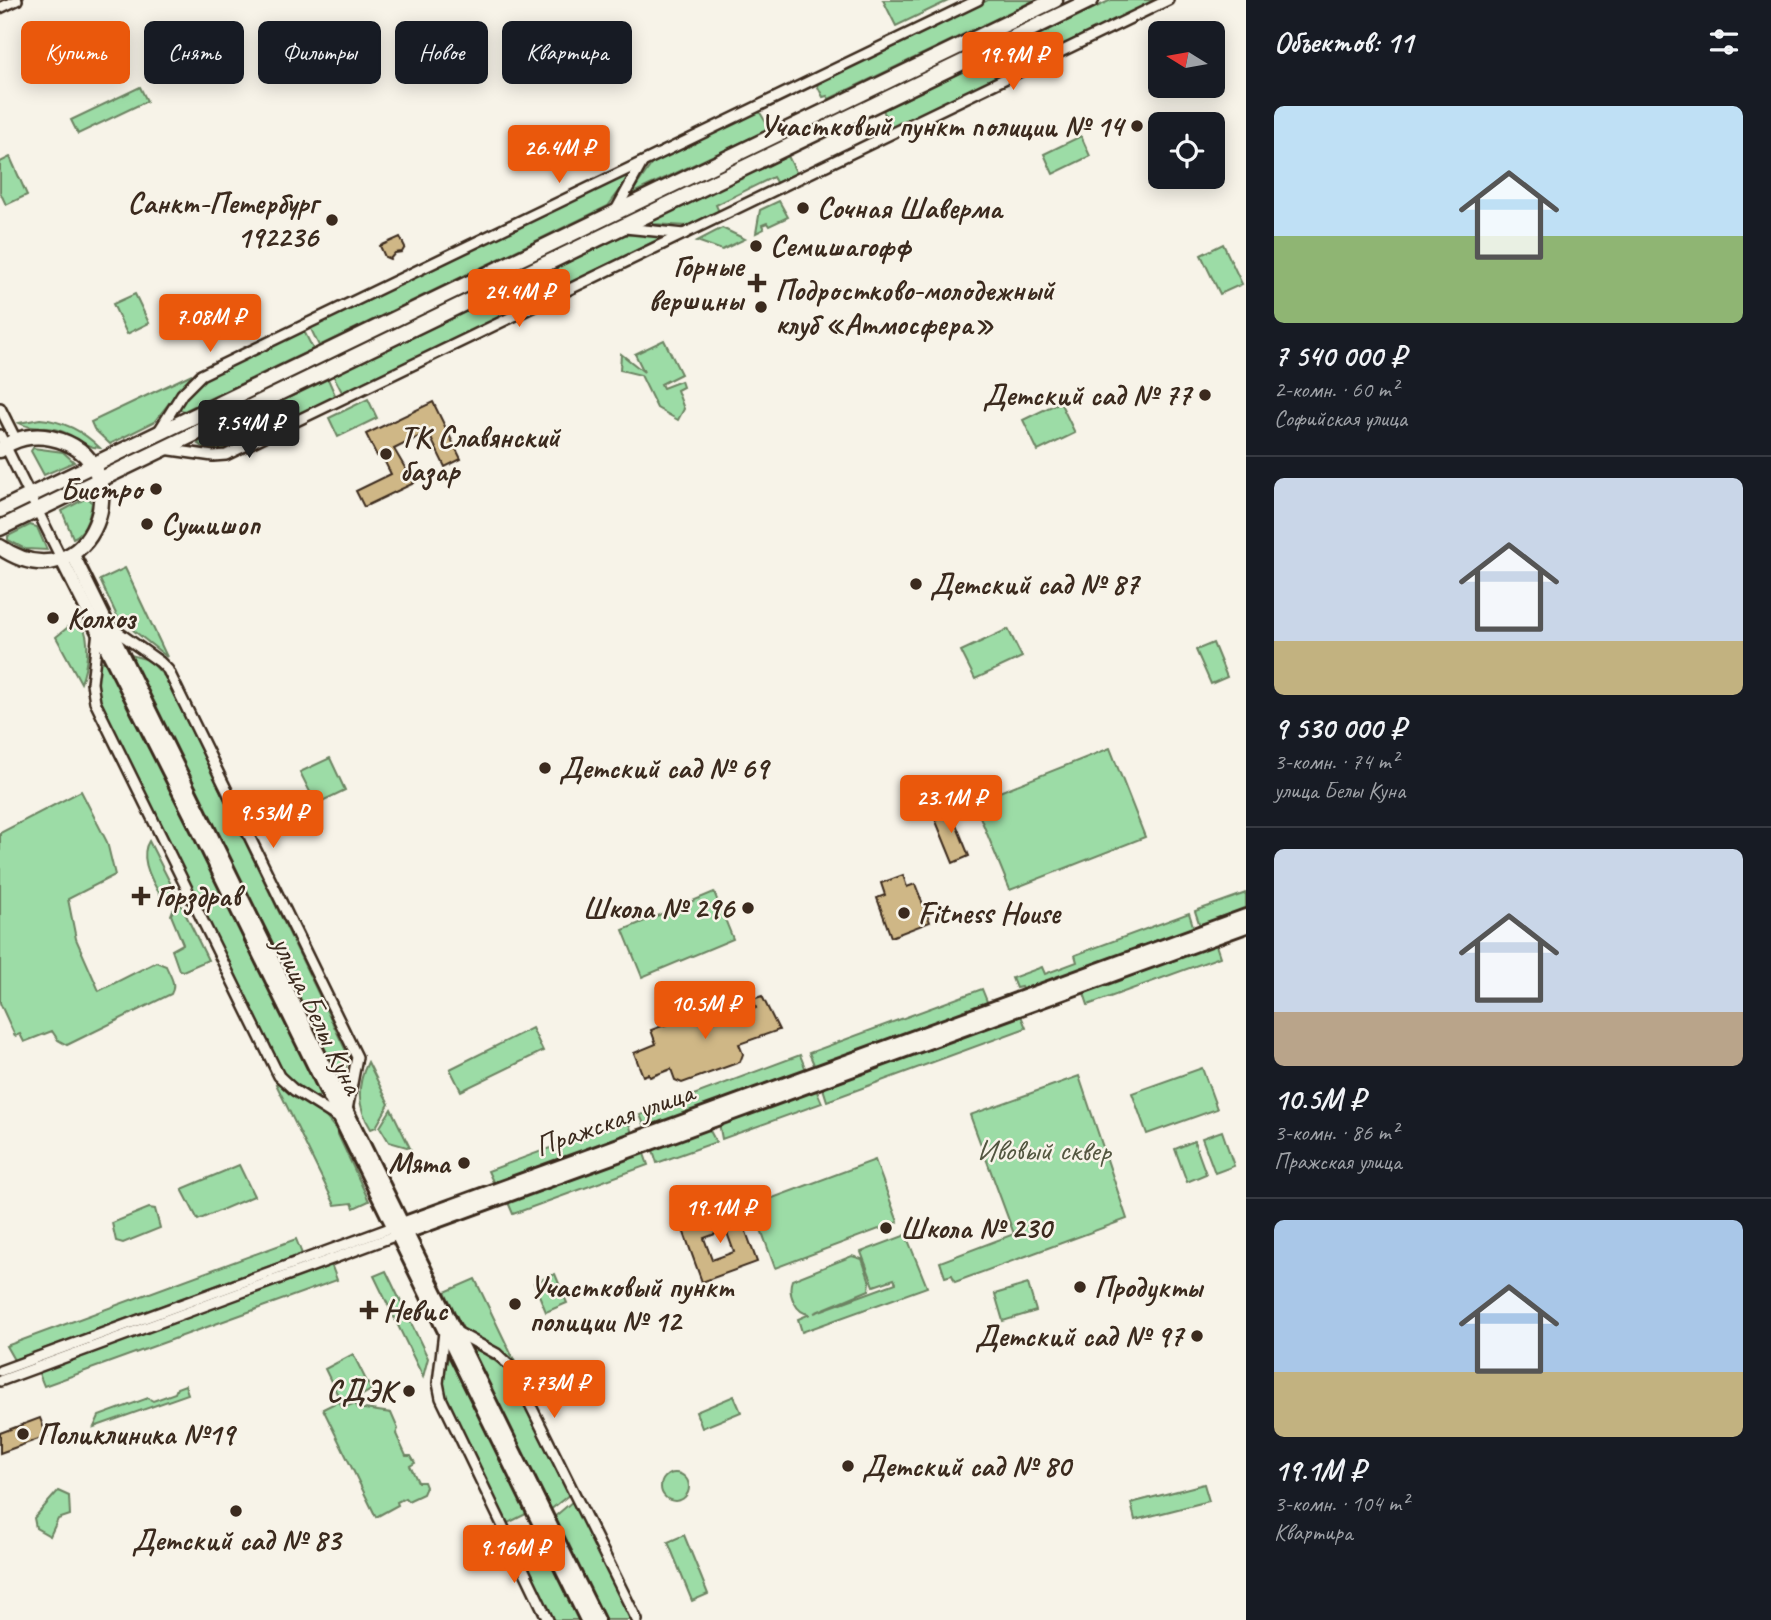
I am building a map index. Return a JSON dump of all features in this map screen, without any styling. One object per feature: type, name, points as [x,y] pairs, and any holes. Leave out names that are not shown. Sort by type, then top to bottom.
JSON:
[{"type":"main road","points":[[0,510],[1055,0]]},
{"type":"main road","points":[[0,528],[1091,0]]},
{"type":"main road","points":[[540,249],[546,263]]},
{"type":"main road","points":[[0,547],[32,561],[68,557],[86,541],[96,525],[101,507],[100,479],[93,465],[72,446],[54,439],[35,437],[5,443]]},
{"type":"street","points":[[0,8],[17,0]]},
{"type":"street","points":[[158,433],[182,394],[201,375],[978,0]]},
{"type":"street","points":[[163,449],[213,456],[226,455],[1168,0]]},
{"type":"street","points":[[615,212],[643,161]]},
{"type":"street","points":[[620,228],[684,234]]},
{"type":"street","name":"улица Белы Куна","points":[[0,408],[5,443],[37,510],[68,557],[450,1331],[587,1620]]},
{"type":"street","points":[[102,626],[160,662],[167,670],[249,835],[357,1057],[343,1116],[294,1090],[279,1076],[156,828],[95,702],[92,683],[102,626]]},
{"type":"street","name":"Пражская улица","points":[[0,1381],[400,1229],[1246,916]]},
{"type":"street","name":"Пражская улица","points":[[0,1371],[1246,926]]},
{"type":"street","points":[[548,1620],[441,1398],[438,1383],[450,1331],[497,1354],[512,1368],[637,1620]]},
{"type":"street","name":"улица Белы Куна","points":[[450,1331],[597,1620]]},
{"type":"green space","points":[[883,0],[950,0],[896,26]]},
{"type":"green space","points":[[988,0],[1035,0],[829,99],[827,96],[823,97],[816,83]]},
{"type":"green space","points":[[1111,0],[1157,0],[891,128],[883,110]]},
{"type":"green space","points":[[140,87],[147,101],[78,134],[71,120]]},
{"type":"green space","points":[[759,111],[770,129],[631,194],[653,162]]},
{"type":"green space","points":[[1081,136],[1090,156],[1053,174],[1044,154]]},
{"type":"green space","points":[[788,156],[797,174],[777,184],[773,177],[716,205],[719,212],[688,226],[653,224],[653,220]]},
{"type":"green space","points":[[10,157],[27,195],[6,205],[0,192],[0,162]]},
{"type":"green space","points":[[626,175],[629,178],[608,206],[319,346],[310,327]]},
{"type":"green space","points":[[779,201],[788,217],[769,226],[767,223],[762,225],[764,229],[756,233],[760,210]]},
{"type":"green space","points":[[722,228],[745,239],[722,250],[697,241]]},
{"type":"green space","points":[[624,235],[658,236],[659,239],[343,394],[333,375]]},
{"type":"green space","points":[[1223,244],[1242,284],[1220,294],[1201,255]]},
{"type":"green space","points":[[135,294],[149,323],[127,334],[113,304]]},
{"type":"green space","points":[[304,331],[313,349],[184,411],[179,409],[190,390],[204,379]]},
{"type":"green space","points":[[664,340],[681,374],[661,384],[663,388],[681,381],[683,387],[677,390],[684,409],[678,420],[657,408],[641,375],[620,370],[621,354],[644,372],[635,354]]},
{"type":"green space","points":[[192,374],[154,422],[110,444],[94,429],[91,422]]},
{"type":"green space","points":[[328,379],[336,397],[229,448],[210,450],[198,444],[200,440]]},
{"type":"green space","points":[[368,399],[377,418],[338,437],[329,418]]},
{"type":"green space","points":[[1060,402],[1075,433],[1038,451],[1023,420]]},
{"type":"green space","points":[[40,419],[73,428],[100,448],[89,446],[58,430],[19,423]]},
{"type":"green space","points":[[33,448],[63,452],[74,462],[44,475],[31,451]]},
{"type":"green space","points":[[88,497],[92,503],[89,518],[81,532],[73,538],[62,511]]},
{"type":"green space","points":[[30,525],[37,527],[47,550],[25,549],[8,540],[8,536]]},
{"type":"green space","points":[[125,568],[167,657],[118,618],[100,580]]},
{"type":"green space","points":[[73,623],[82,625],[86,638],[86,662],[81,683],[56,637]]},
{"type":"green space","points":[[1008,629],[1022,657],[975,679],[961,651]]},
{"type":"green space","points":[[1213,643],[1227,677],[1211,684],[1196,650]]},
{"type":"green space","points":[[127,654],[149,660],[166,678],[348,1055],[343,1086]]},
{"type":"green space","points":[[109,661],[321,1094],[317,1098],[287,1077],[280,1067],[100,701],[97,681],[100,662]]},
{"type":"green space","points":[[1110,748],[1145,837],[1010,890],[974,802]]},
{"type":"green space","points":[[330,758],[345,790],[316,804],[300,772]]},
{"type":"green space","points":[[81,791],[107,842],[115,875],[68,899],[76,939],[99,991],[156,962],[166,966],[173,990],[171,994],[67,1045],[58,1040],[52,1031],[24,1042],[20,1034],[15,1036],[0,1003],[0,833]]},
{"type":"green space","points":[[149,841],[177,896],[163,899],[155,886],[146,863]]},
{"type":"green space","points":[[714,892],[733,939],[642,977],[623,930]]},
{"type":"green space","points":[[1246,893],[1246,910],[1200,926],[1195,911]]},
{"type":"green space","points":[[181,905],[208,960],[183,971],[179,970],[172,950],[183,944],[171,915],[173,910]]},
{"type":"green space","points":[[1189,913],[1194,929],[1023,991],[1021,987],[1016,988],[1012,978],[1042,967],[1045,974],[1077,962],[1075,955]]},
{"type":"green space","points":[[1215,942],[1220,957],[1088,1005],[1083,990]]},
{"type":"green space","points":[[982,989],[988,1004],[815,1067],[809,1053]]},
{"type":"green space","points":[[1020,1013],[1026,1028],[827,1101],[822,1085]]},
{"type":"green space","points":[[532,1028],[543,1051],[461,1091],[450,1069]]},
{"type":"green space","points":[[800,1055],[806,1070],[646,1129],[640,1115]]},
{"type":"green space","points":[[368,1062],[389,1104],[376,1127],[371,1129],[363,1112],[360,1096],[361,1079]]},
{"type":"green space","points":[[1202,1068],[1217,1109],[1147,1134],[1132,1093]]},
{"type":"green space","name":"Ивовый сквер","points":[[1079,1076],[1127,1219],[955,1282],[952,1275],[945,1277],[940,1262],[1014,1234],[970,1115]]},
{"type":"green space","points":[[280,1082],[325,1116],[335,1128],[369,1201],[354,1208],[352,1203],[335,1205],[276,1084]]},
{"type":"green space","points":[[815,1087],[822,1103],[722,1139],[719,1123]]},
{"type":"green space","points":[[391,1109],[410,1148],[389,1142],[380,1127]]},
{"type":"green space","points":[[628,1119],[632,1134],[494,1184],[488,1171]]},
{"type":"green space","points":[[708,1127],[716,1142],[657,1163],[652,1147]]},
{"type":"green space","points":[[1222,1131],[1234,1166],[1215,1173],[1202,1138]]},
{"type":"green space","points":[[1194,1141],[1206,1174],[1187,1182],[1175,1149]]},
{"type":"green space","points":[[643,1151],[648,1165],[513,1214],[507,1200]]},
{"type":"green space","points":[[875,1160],[898,1222],[775,1268],[758,1221],[767,1200]]},
{"type":"green space","points":[[239,1165],[254,1196],[198,1220],[182,1189]]},
{"type":"green space","points":[[149,1208],[155,1209],[160,1228],[123,1243],[116,1241],[112,1223]]},
{"type":"green space","points":[[906,1235],[927,1287],[802,1332],[798,1319],[810,1314],[801,1311],[794,1302],[792,1280],[852,1256],[862,1259],[870,1282],[869,1290],[814,1313],[896,1283],[894,1279],[874,1286],[861,1252]]},
{"type":"green space","points":[[296,1239],[302,1254],[14,1360],[6,1346]]},
{"type":"green space","points":[[331,1264],[337,1280],[44,1386],[38,1371]]},
{"type":"green space","points":[[386,1271],[428,1358],[423,1377],[374,1276]]},
{"type":"green space","points":[[555,1274],[567,1303],[546,1312],[534,1283]]},
{"type":"green space","points":[[475,1279],[515,1362],[463,1329],[445,1292]]},
{"type":"green space","points":[[1028,1284],[1036,1311],[1003,1321],[995,1294]]},
{"type":"green space","points":[[472,1346],[507,1369],[570,1494],[549,1511],[470,1349]]},
{"type":"green space","points":[[353,1354],[371,1390],[343,1406],[325,1369]]},
{"type":"green space","points":[[451,1357],[528,1513],[506,1524],[447,1404],[444,1375],[448,1358]]},
{"type":"green space","points":[[185,1385],[188,1394],[94,1427],[99,1416],[148,1398],[153,1401],[175,1393],[177,1388]]},
{"type":"green space","points":[[734,1396],[741,1412],[702,1428],[696,1412]]},
{"type":"green space","points":[[339,1401],[343,1408],[355,1403],[358,1408],[391,1413],[398,1429],[396,1434],[406,1456],[411,1456],[415,1463],[410,1466],[418,1482],[424,1482],[426,1487],[423,1494],[408,1501],[405,1498],[376,1517],[323,1409]]},
{"type":"green space","points":[[675,1473],[685,1477],[689,1487],[685,1497],[675,1501],[665,1497],[661,1487],[665,1477]]},
{"type":"green space","points":[[1204,1484],[1209,1501],[1135,1520],[1131,1503]]},
{"type":"green space","points":[[58,1491],[69,1496],[70,1515],[58,1519],[50,1536],[36,1528],[34,1518]]},
{"type":"green space","points":[[573,1501],[631,1620],[603,1620],[553,1518]]},
{"type":"green space","points":[[535,1527],[581,1620],[553,1620],[512,1538]]},
{"type":"green space","points":[[684,1535],[708,1594],[692,1601],[668,1542]]},
{"type":"building","points":[[400,237],[405,247],[402,252],[395,253],[390,259],[385,257],[380,246]]},
{"type":"building","name":"ТК Славянский базар","points":[[433,402],[461,459],[445,467],[428,432],[394,449],[414,483],[364,507],[356,491],[391,474],[381,454],[377,456],[366,434]]},
{"type":"building","points":[[949,807],[969,856],[953,863],[933,814]]},
{"type":"building","name":"Fitness House","points":[[903,875],[907,887],[915,884],[930,922],[891,937],[877,898],[885,895],[881,883]]},
{"type":"building","points":[[762,996],[779,1030],[739,1044],[743,1054],[740,1062],[682,1083],[675,1080],[671,1069],[650,1077],[648,1074],[643,1076],[634,1053],[656,1044],[651,1030],[730,1001],[735,1016],[756,1008],[753,999]]},
{"type":"building","points":[[737,1207],[757,1262],[702,1282],[682,1227]],"holes":[[[726,1230],[734,1252],[712,1260],[704,1238]]]},
{"type":"building","name":"Поликлиника №19","points":[[40,1418],[47,1436],[0,1453],[0,1433]]},
{"type":"place","name":"Участковый пункт полиции № 14","points":[[1137,126]]},
{"type":"place","name":"Сочная Шаверма","points":[[803,208]]},
{"type":"place","name":"Санкт-Петербург 192236","points":[[332,220]]},
{"type":"place","name":"Семишагофф","points":[[756,246]]},
{"type":"place","name":"Горные вершины","points":[[757,283]]},
{"type":"place","name":"Подростково-молодежный клуб «Атмосфера»","points":[[761,307]]},
{"type":"place","name":"Детский сад № 77","points":[[1205,395]]},
{"type":"place","name":"ТК Славянский базар","points":[[386,454]]},
{"type":"place","name":"Бистро","points":[[156,489]]},
{"type":"place","name":"Сушишоп","points":[[147,524]]},
{"type":"place","name":"Детский сад № 87","points":[[916,584]]},
{"type":"place","name":"Колхоз","points":[[53,618]]},
{"type":"place","name":"Детский сад № 69","points":[[545,768]]},
{"type":"place","name":"Горздрав","points":[[141,896]]},
{"type":"place","name":"Школа № 296","points":[[748,908]]},
{"type":"place","name":"Fitness House","points":[[904,913]]},
{"type":"place","name":"Мята","points":[[464,1163]]},
{"type":"place","name":"Школа № 230","points":[[886,1228]]},
{"type":"place","name":"Продукты","points":[[1080,1287]]},
{"type":"place","name":"Участковый пункт полиции № 12","points":[[515,1304]]},
{"type":"place","name":"Невис","points":[[369,1310]]},
{"type":"place","name":"Детский сад № 97","points":[[1197,1336]]},
{"type":"place","name":"СДЭК","points":[[409,1391]]},
{"type":"place","name":"Поликлиника №19","points":[[23,1434]]},
{"type":"place","name":"Детский сад № 80","points":[[848,1466]]},
{"type":"place","name":"Детский сад № 83","points":[[236,1511]]}]
